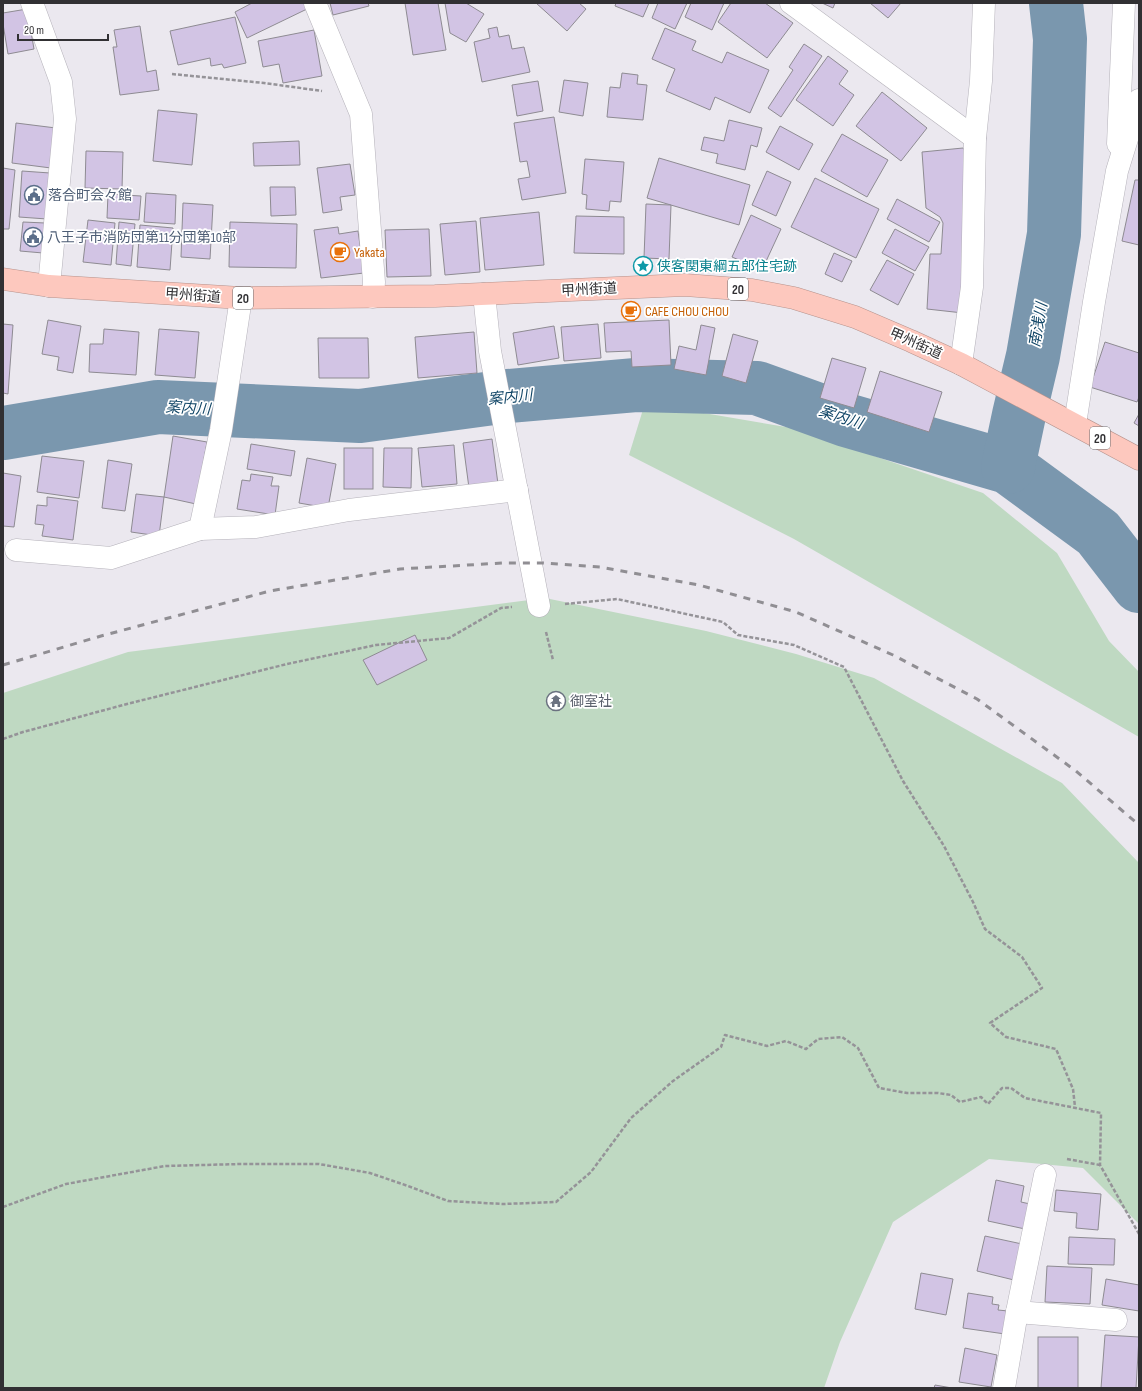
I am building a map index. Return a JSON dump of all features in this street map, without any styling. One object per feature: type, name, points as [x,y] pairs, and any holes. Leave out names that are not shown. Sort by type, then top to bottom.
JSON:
[{"type":"highway","name":"甲州街道","points":[[3,279],[49,286],[240,298],[484,294],[685,285],[752,290],[794,298],[855,317],[969,368],[1139,459]]},
{"type":"street","points":[[32,3],[61,82],[65,119],[49,286]]},
{"type":"street","points":[[315,3],[361,114],[374,282],[373,297]]},
{"type":"street","points":[[791,3],[975,138]]},
{"type":"street","points":[[969,368],[975,138],[981,81],[984,3]]},
{"type":"street","points":[[1117,171],[1124,3]]},
{"type":"street","points":[[1068,421],[1094,302],[1117,171],[1139,100]]},
{"type":"street","points":[[484,294],[490,351],[539,606]]},
{"type":"street","points":[[200,529],[221,430],[240,298]]},
{"type":"street","points":[[16,550],[111,558],[200,529],[256,527],[348,510],[517,490]]},
{"type":"street","points":[[1004,1388],[1017,1312],[1044,1175]]},
{"type":"street","points":[[1017,1312],[1116,1320]]},
{"type":"path","points":[[172,74],[264,83],[352,95]]},
{"type":"path","points":[[3,740],[24,732],[127,704],[287,664],[376,645],[449,638],[501,608],[617,599],[723,622],[738,635],[794,645],[844,667],[903,781],[944,846],[985,929],[1022,957],[1042,988],[990,1023],[1006,1037],[1056,1049],[1073,1089],[1075,1107]]},
{"type":"path","points":[[3,1207],[66,1184],[165,1166],[241,1164],[326,1165],[370,1173],[448,1201],[503,1204],[556,1202],[591,1172],[631,1118],[673,1081],[721,1047],[725,1036],[767,1046],[786,1041],[806,1049],[818,1039],[842,1037],[858,1048],[879,1088],[907,1093],[938,1093],[952,1095],[960,1102],[980,1097],[988,1104],[1002,1088],[1011,1088],[1025,1098],[1101,1113],[1100,1165],[1139,1234]]},
{"type":"green space","points":[[645,403],[792,428],[983,493],[1057,553],[1109,641],[1139,672],[1139,737],[794,539],[629,455]]},
{"type":"green space","points":[[545,598],[706,631],[796,654],[874,678],[1062,783],[1139,863],[1139,1224],[1083,1168],[989,1159],[893,1222],[840,1342],[824,1388],[3,1388],[3,693],[128,652]]},
{"type":"building","points":[[252,3],[304,3],[307,9],[247,38],[235,12]]},
{"type":"building","points":[[330,3],[368,3],[369,6],[333,15]]},
{"type":"building","points":[[405,3],[438,3],[446,50],[413,55]]},
{"type":"building","points":[[445,3],[466,3],[484,14],[466,42],[450,33]]},
{"type":"building","points":[[536,3],[579,3],[586,9],[567,31]]},
{"type":"building","points":[[616,3],[649,3],[643,17],[615,6]]},
{"type":"building","points":[[658,3],[687,3],[675,29],[652,18]]},
{"type":"building","points":[[691,3],[724,3],[712,30],[685,17]]},
{"type":"building","points":[[731,3],[765,3],[793,23],[767,58],[718,22]]},
{"type":"building","points":[[822,3],[835,3],[833,8]]},
{"type":"building","points":[[870,3],[901,3],[888,18]]},
{"type":"building","points":[[27,9],[34,49],[8,54],[3,24],[3,13]]},
{"type":"building","points":[[235,17],[246,63],[224,68],[222,64],[211,66],[210,58],[178,65],[170,31]]},
{"type":"building","points":[[140,26],[147,72],[156,70],[159,90],[120,95],[113,47],[117,47],[114,30]]},
{"type":"building","points":[[497,27],[499,37],[509,35],[512,49],[524,47],[530,72],[482,82],[474,42],[490,38],[488,29]]},
{"type":"building","points":[[665,28],[696,41],[692,50],[722,63],[727,52],[769,70],[750,113],[715,97],[710,110],[666,91],[675,69],[652,59]]},
{"type":"building","points":[[314,30],[322,76],[283,83],[279,64],[263,67],[258,41]]},
{"type":"building","points":[[804,44],[822,56],[781,117],[768,108],[793,70],[789,67]]},
{"type":"building","points":[[828,56],[848,71],[839,84],[854,95],[833,126],[796,100]]},
{"type":"building","points":[[622,73],[638,75],[637,84],[647,85],[643,120],[607,117],[610,87],[620,88]]},
{"type":"building","points":[[564,80],[588,83],[583,116],[559,112]]},
{"type":"building","points":[[538,81],[543,111],[517,116],[512,85]]},
{"type":"building","points":[[882,92],[927,128],[901,161],[856,126]]},
{"type":"building","points":[[158,110],[197,114],[192,165],[153,161]]},
{"type":"building","points":[[554,117],[566,193],[522,200],[518,179],[530,177],[527,161],[520,162],[514,123]]},
{"type":"building","points":[[729,120],[762,128],[757,147],[751,145],[745,170],[716,163],[718,154],[701,150],[704,137],[724,141]]},
{"type":"building","points":[[16,123],[56,128],[51,168],[12,163]]},
{"type":"building","points":[[780,126],[813,144],[799,170],[766,152]]},
{"type":"building","points":[[842,134],[888,160],[867,197],[821,171]]},
{"type":"building","points":[[299,141],[300,165],[254,166],[253,143]]},
{"type":"building","points":[[963,148],[968,155],[963,313],[927,309],[930,254],[941,254],[943,223],[940,217],[926,208],[922,152]]},
{"type":"building","points":[[86,151],[123,152],[122,189],[85,188]]},
{"type":"building","points":[[659,158],[750,185],[739,225],[647,198]]},
{"type":"building","points":[[585,159],[624,162],[621,202],[610,201],[609,211],[586,209],[587,195],[582,194]]},
{"type":"building","points":[[350,164],[355,195],[340,197],[342,210],[323,213],[317,168]]},
{"type":"building","points":[[3,168],[15,170],[9,229],[3,229]]},
{"type":"building","name":"落合町会々館","points":[[22,171],[50,173],[47,219],[19,217]]},
{"type":"building","points":[[767,171],[791,182],[776,216],[752,205]]},
{"type":"building","points":[[815,178],[879,209],[856,258],[791,227]]},
{"type":"building","points":[[1135,180],[1139,180],[1139,245],[1122,241]]},
{"type":"building","points":[[270,187],[295,187],[296,215],[271,216]]},
{"type":"building","points":[[146,193],[176,195],[175,224],[144,222]]},
{"type":"building","points":[[108,194],[141,196],[139,220],[107,218]]},
{"type":"building","points":[[897,199],[940,222],[929,242],[887,219]]},
{"type":"building","points":[[183,203],[213,205],[210,259],[181,257]]},
{"type":"building","points":[[646,204],[671,205],[669,259],[644,258]]},
{"type":"building","points":[[539,212],[544,265],[485,270],[480,218]]},
{"type":"building","points":[[751,215],[781,229],[762,270],[732,257]]},
{"type":"building","points":[[576,216],[624,217],[624,254],[574,253]]},
{"type":"building","points":[[88,220],[115,223],[111,265],[83,262]]},
{"type":"building","points":[[476,221],[480,272],[445,275],[440,224]]},
{"type":"building","name":"八王子市消防団第11分団第10部","points":[[23,222],[45,223],[43,253],[20,251]]},
{"type":"building","points":[[119,222],[135,224],[131,266],[116,264]]},
{"type":"building","points":[[230,222],[297,224],[296,268],[229,267]]},
{"type":"building","points":[[140,225],[173,228],[170,270],[137,267]]},
{"type":"building","points":[[338,227],[339,234],[358,231],[364,273],[321,278],[314,230]]},
{"type":"building","points":[[429,229],[431,276],[387,277],[385,230]]},
{"type":"building","points":[[895,229],[929,247],[915,271],[882,253]]},
{"type":"building","points":[[834,253],[852,261],[842,282],[825,274]]},
{"type":"building","points":[[887,260],[914,274],[898,305],[870,290]]},
{"type":"building","points":[[48,320],[81,326],[73,373],[57,370],[59,357],[42,354]]},
{"type":"building","points":[[669,320],[671,365],[632,367],[631,351],[606,352],[604,323]]},
{"type":"building","points":[[3,324],[13,325],[8,394],[3,393]]},
{"type":"building","points":[[598,324],[601,358],[564,361],[561,327]]},
{"type":"building","points":[[701,325],[715,328],[706,375],[674,369],[679,346],[696,350]]},
{"type":"building","points":[[554,326],[559,358],[518,365],[513,333]]},
{"type":"building","points":[[104,329],[139,332],[136,375],[89,372],[90,344],[103,344]]},
{"type":"building","points":[[159,329],[199,332],[195,378],[155,375]]},
{"type":"building","points":[[474,332],[477,373],[418,378],[415,337]]},
{"type":"building","points":[[733,334],[758,341],[746,383],[722,376]]},
{"type":"building","points":[[318,338],[368,338],[369,378],[319,378]]},
{"type":"building","points":[[1105,342],[1139,353],[1139,397],[1137,402],[1090,387]]},
{"type":"building","points":[[832,358],[866,368],[854,408],[820,398]]},
{"type":"building","points":[[880,371],[942,392],[929,432],[867,412]]},
{"type":"building","points":[[1139,414],[1139,426],[1134,423]]},
{"type":"building","points":[[173,436],[207,442],[196,504],[164,497]]},
{"type":"building","points":[[492,439],[498,484],[469,488],[463,443]]},
{"type":"building","points":[[251,444],[295,451],[291,476],[247,469]]},
{"type":"building","points":[[454,445],[457,484],[422,487],[418,448]]},
{"type":"building","points":[[344,448],[373,448],[373,489],[344,489]]},
{"type":"building","points":[[384,448],[412,448],[411,488],[383,487]]},
{"type":"building","points":[[42,456],[84,461],[79,498],[37,492]]},
{"type":"building","points":[[307,458],[336,464],[328,508],[299,503]]},
{"type":"building","points":[[108,460],[132,464],[125,511],[102,508]]},
{"type":"building","points":[[3,473],[21,476],[14,527],[3,526]]},
{"type":"building","points":[[251,474],[273,477],[271,486],[279,486],[275,515],[237,509],[242,480],[250,481]]},
{"type":"building","points":[[136,494],[164,497],[159,536],[131,532]]},
{"type":"building","points":[[47,497],[78,501],[73,540],[42,536],[44,525],[35,524],[37,505],[47,506]]},
{"type":"building","points":[[415,635],[427,660],[377,685],[363,660]]},
{"type":"building","points":[[996,1180],[1024,1186],[1021,1202],[1030,1204],[1025,1229],[988,1221]]},
{"type":"building","points":[[1056,1190],[1101,1194],[1098,1230],[1076,1228],[1077,1213],[1054,1211]]},
{"type":"building","points":[[985,1236],[1022,1244],[1014,1280],[977,1271]]},
{"type":"building","points":[[1069,1237],[1115,1239],[1114,1265],[1068,1264]]},
{"type":"building","points":[[1047,1266],[1092,1268],[1090,1304],[1045,1302]]},
{"type":"building","points":[[921,1273],[953,1279],[946,1315],[915,1309]]},
{"type":"building","points":[[1106,1279],[1139,1285],[1139,1311],[1102,1305]]},
{"type":"building","points":[[968,1293],[993,1297],[992,1304],[999,1305],[998,1310],[1008,1311],[1005,1334],[963,1328]]},
{"type":"building","points":[[1105,1335],[1139,1337],[1136,1388],[1101,1388]]},
{"type":"building","points":[[1038,1337],[1078,1337],[1078,1388],[1038,1388]]},
{"type":"building","points":[[965,1348],[997,1355],[991,1387],[959,1382]]},
{"type":"building","points":[[935,1385],[952,1388],[934,1388]]},
{"type":"waterway","name":"南浅川","points":[[1008,467],[1033,356],[1054,234],[1060,39],[1056,3]]},
{"type":"waterway","name":"案内川","points":[[3,433],[158,407],[360,416],[508,396],[636,385],[757,388],[846,420],[1008,467],[1098,533],[1139,586]]},
{"type":"railway","points":[[3,665],[101,636],[270,591],[400,569],[502,563],[543,563],[600,567],[699,585],[796,612],[893,655],[977,699],[1076,771],[1139,825]]},
{"type":"place","name":"落合町会々館","points":[[34,195]]},
{"type":"place","name":"八王子市消防団第11分団第10部","points":[[33,237]]},
{"type":"place","name":"Yakata","points":[[340,252]]},
{"type":"place","name":"侠客関東綱五郎住宅跡","points":[[643,266]]},
{"type":"place","name":"CAFE CHOU CHOU","points":[[631,311]]},
{"type":"place","name":"御室社","points":[[556,701]]}]
